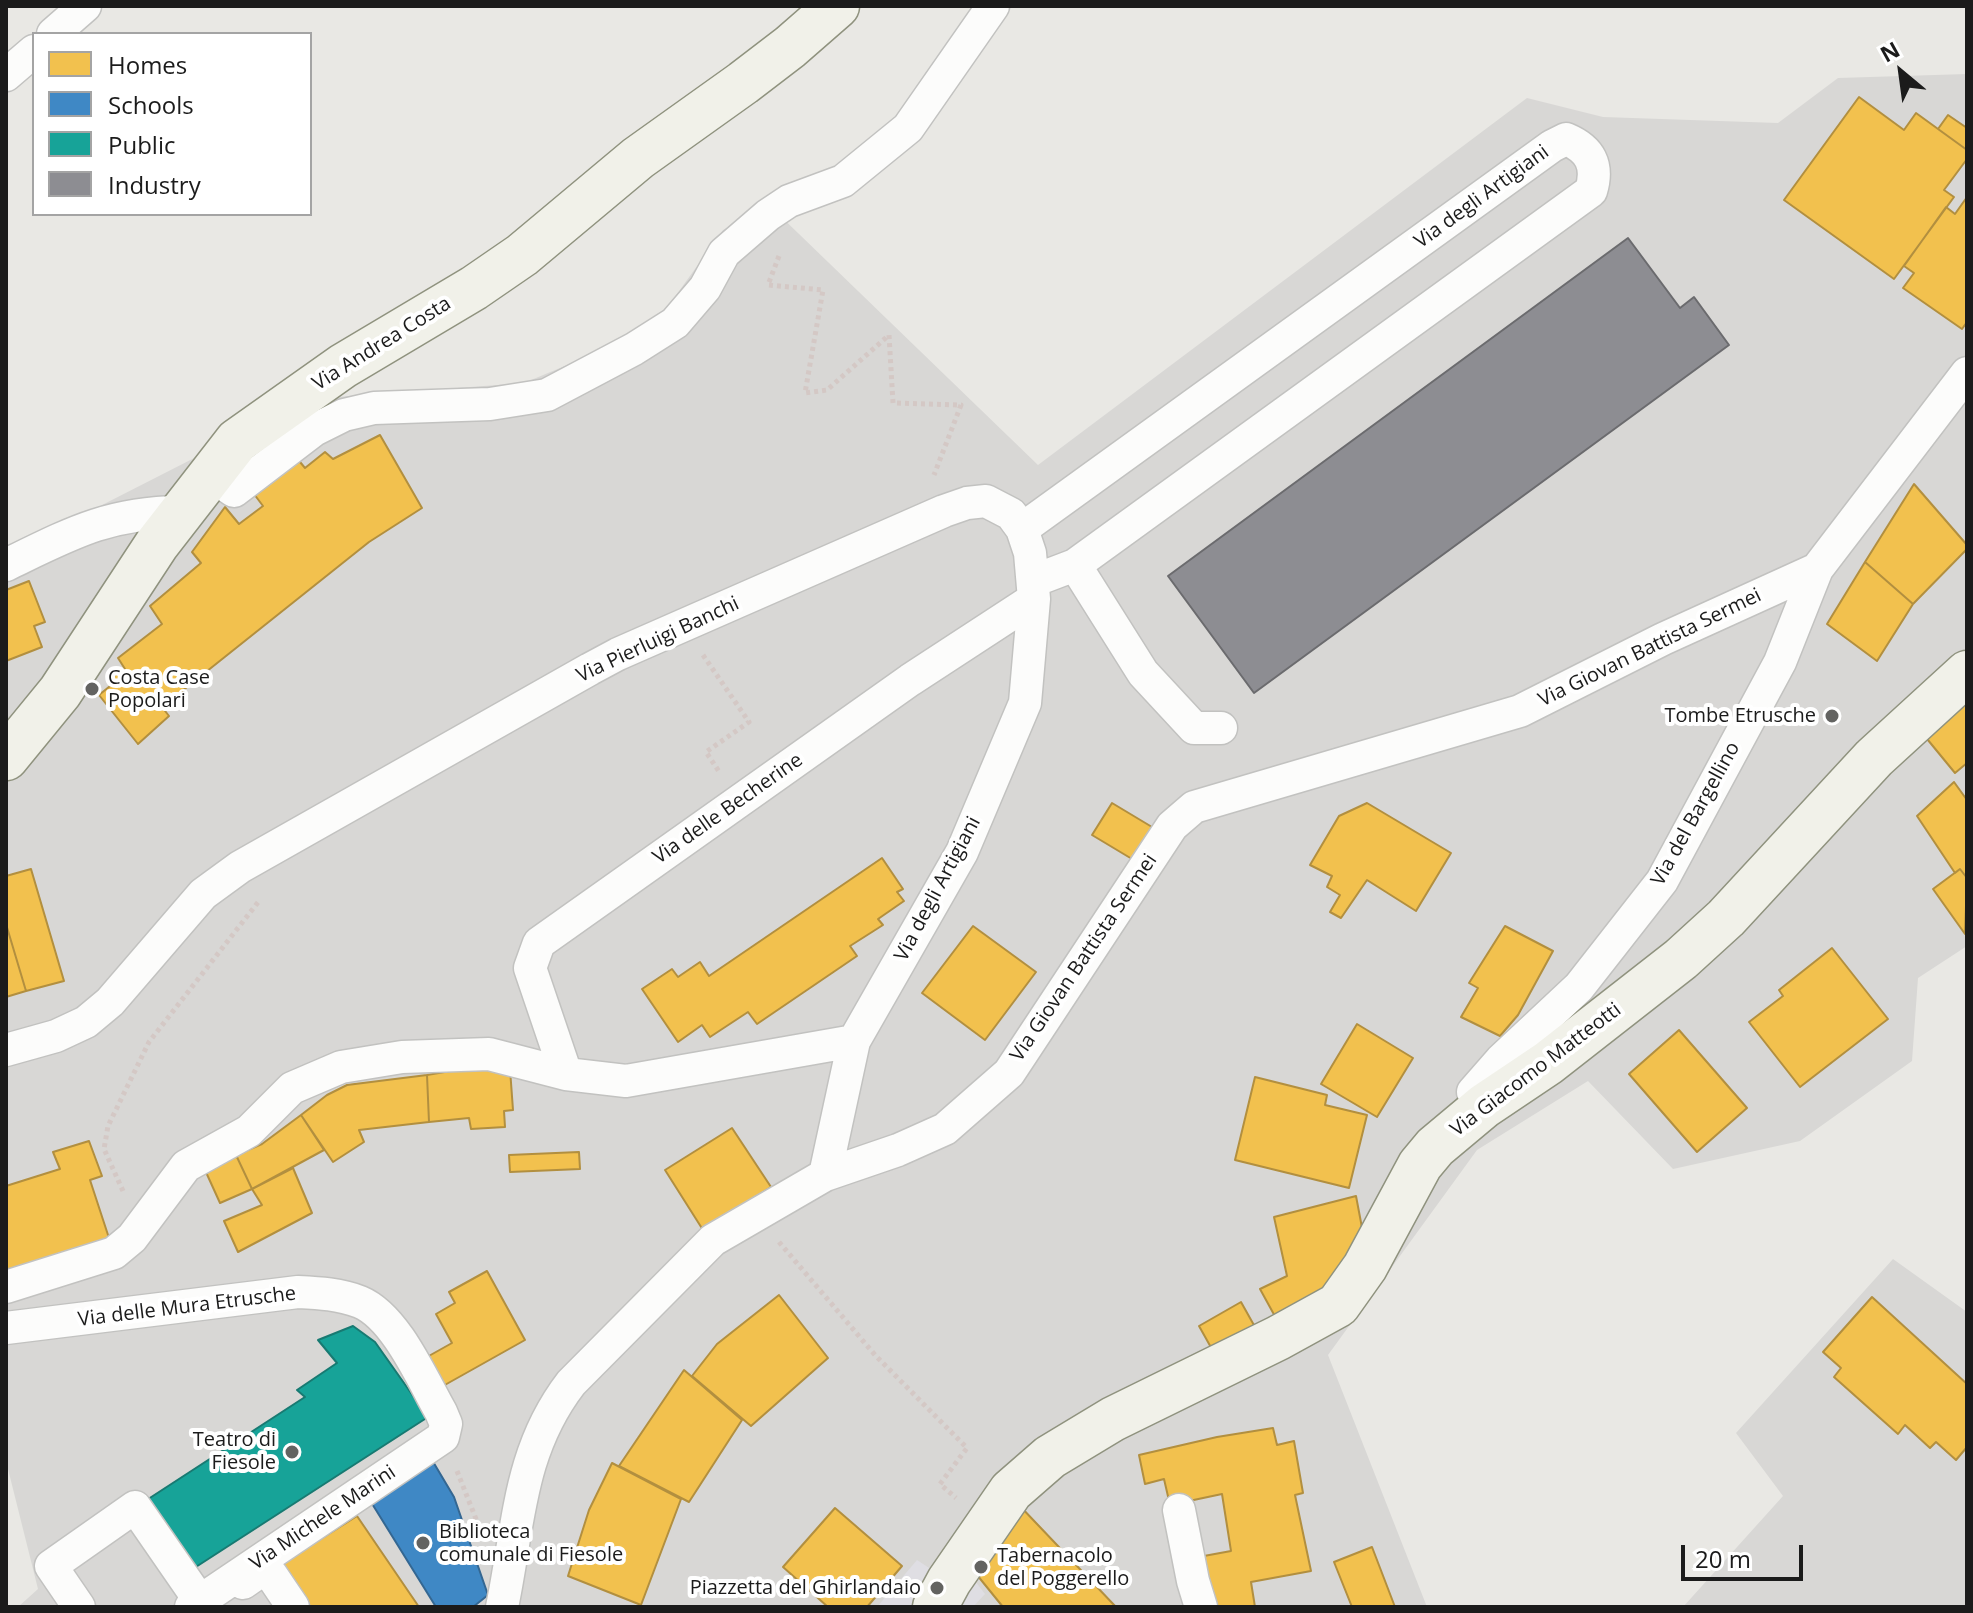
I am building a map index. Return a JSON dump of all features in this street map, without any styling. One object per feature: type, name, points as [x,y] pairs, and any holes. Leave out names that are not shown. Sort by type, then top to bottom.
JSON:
[{"type":"main road","name":"Via Andrea Costa","points":[[6,758],[71,676],[180,512],[222,482],[237,441],[282,406],[343,366],[474,288],[522,255],[638,158],[790,47],[837,6]]},
{"type":"main road","name":"Via Giacomo Matteotti","points":[[935,1607],[1011,1491],[1050,1457],[1113,1419],[1338,1305],[1365,1267],[1420,1165],[1448,1135],[1484,1106],[1560,1054],[1681,959],[1726,918],[1874,758],[1967,673]]},
{"type":"street","points":[[55,32],[85,6]]},
{"type":"street","points":[[222,482],[344,415],[374,408],[504,402],[547,395],[634,349],[675,323],[705,288],[724,253],[768,215],[789,201],[843,181],[908,128],[993,6]]},
{"type":"street","points":[[6,75],[32,53]]},
{"type":"street","name":"Via degli Artigiani","points":[[825,1175],[854,1041],[962,852],[1025,703],[1034,590],[1075,565],[1591,191],[1595,178],[1593,160],[1581,145],[1566,139],[1552,146],[1022,529]]},
{"type":"street","name":"Via del Bargellino","points":[[1484,1106],[1473,1092],[1501,1060],[1579,987],[1662,881],[1780,662],[1817,569],[1967,373]]},
{"type":"street","name":"Via Pierluigi Banchi","points":[[6,1050],[56,1036],[86,1022],[110,1002],[203,894],[249,879],[618,654],[967,503],[986,501],[1011,514],[1022,529]]},
{"type":"street","points":[[6,565],[86,527],[148,513],[180,512]]},
{"type":"street","points":[[1022,529],[1030,553],[1034,590]]},
{"type":"street","points":[[1075,565],[1143,673],[1194,728],[1221,728]]},
{"type":"street","name":"Via Giovan Battista Sermei","points":[[504,1600],[525,1478],[536,1440],[558,1400],[586,1366],[713,1240],[825,1175],[898,1150],[945,1129],[1009,1073],[1172,826],[1194,807],[1520,711],[1663,639],[1817,569]]},
{"type":"street","name":"Via delle Becherine","points":[[566,1074],[530,968],[539,943],[1034,590]]},
{"type":"street","points":[[6,1287],[114,1253],[148,1219],[186,1166],[249,1131],[292,1088],[341,1067],[402,1057],[489,1054],[566,1074],[626,1081],[854,1041]]},
{"type":"street","name":"Via delle Mura Etrusche","points":[[6,1328],[298,1292],[327,1293],[363,1303],[382,1317],[394,1331],[445,1430]]},
{"type":"street","name":"Via Michele Marini","points":[[200,1605],[445,1430]]},
{"type":"street","points":[[79,1607],[51,1566],[135,1507],[200,1605],[266,1567],[293,1607]]},
{"type":"street","points":[[1179,1510],[1201,1607]]},
{"type":"street","points":[[253,1565],[283,1607]]},
{"type":"path","points":[[789,201],[795,215],[768,285],[823,290],[805,393],[827,390],[889,335],[893,403],[961,405],[930,485],[944,511]]},
{"type":"path","points":[[696,644],[749,722],[706,752],[738,802]]},
{"type":"path","points":[[148,1219],[120,1189],[104,1149],[108,1126],[149,1042],[262,898],[249,879]]},
{"type":"path","points":[[756,1215],[875,1355],[967,1448],[940,1484]]},
{"type":"path","points":[[445,1430],[504,1600]]},
{"type":"shaded area","points":[[1967,74],[1967,946],[1918,978],[1912,1061],[1800,1141],[1673,1169],[1588,1081],[1477,1150],[1328,1355],[1427,1607],[18,1607],[38,1589],[6,1461],[6,554],[310,399],[524,383],[651,330],[723,230],[769,205],[1038,465],[1527,98],[1603,117],[1778,123],[1838,78]]},
{"type":"shaded area","points":[[1893,1259],[1967,1312],[1967,1607],[1683,1607],[1783,1496],[1736,1433]]},
{"type":"shaded area","name":"Piazzetta del Ghirlandaio","points":[[917,1560],[949,1581],[962,1564],[985,1594],[973,1607],[877,1607]]},
{"type":"building: Homes","points":[[1859,97],[1904,130],[1916,113],[1967,150],[1967,159],[1944,190],[1954,197],[1894,279],[1784,200]]},
{"type":"building: Homes","points":[[1948,115],[1967,128],[1967,150],[1938,129]]},
{"type":"building: Homes","points":[[1967,197],[1967,322],[1962,329],[1903,288],[1914,273],[1904,266],[1946,207],[1955,214]]},
{"type":"building: Homes","points":[[380,435],[422,508],[369,542],[162,707],[169,716],[138,744],[99,695],[115,682],[111,678],[125,669],[118,658],[162,624],[150,606],[201,563],[192,552],[225,507],[239,524],[263,506],[251,490],[295,456],[305,468],[325,452],[333,459]]},
{"type":"building: Homes","points":[[1914,484],[1967,545],[1967,549],[1913,604],[1865,562]]},
{"type":"building: Homes","points":[[1865,562],[1913,604],[1877,661],[1827,624]]},
{"type":"building: Homes","points":[[29,581],[45,622],[34,626],[42,647],[6,661],[6,590]]},
{"type":"building: Homes","points":[[1967,694],[1967,763],[1955,773],[1923,734]]},
{"type":"building: Homes","points":[[1954,782],[1967,800],[1967,878],[1960,869],[1955,873],[1917,816]]},
{"type":"building: Homes","points":[[1112,803],[1152,827],[1132,859],[1092,835]]},
{"type":"building: Homes","points":[[1367,803],[1451,853],[1416,911],[1367,880],[1341,918],[1330,912],[1340,895],[1327,887],[1332,876],[1310,865],[1339,816]]},
{"type":"building: Homes","points":[[882,858],[903,889],[897,892],[904,901],[878,919],[883,925],[850,946],[857,956],[757,1024],[748,1012],[710,1037],[702,1025],[678,1042],[642,989],[672,969],[678,977],[700,962],[709,976]]},
{"type":"building: Homes","points":[[31,869],[64,981],[26,991],[6,924],[6,876]]},
{"type":"building: Homes","points":[[1960,869],[1967,878],[1965,934],[1933,889]]},
{"type":"building: Homes","points":[[6,924],[26,991],[6,997]]},
{"type":"building: Homes","points":[[973,926],[1036,972],[985,1040],[922,993]]},
{"type":"building: Homes","points":[[1505,926],[1553,951],[1518,1015],[1500,1036],[1461,1017],[1478,988],[1469,983]]},
{"type":"building: Homes","points":[[1832,948],[1888,1019],[1800,1087],[1749,1022],[1783,996],[1779,990]]},
{"type":"building: Homes","points":[[1357,1024],[1413,1058],[1377,1117],[1321,1084]]},
{"type":"building: Homes","points":[[1679,1030],[1747,1108],[1697,1152],[1629,1074]]},
{"type":"building: Homes","points":[[474,1067],[510,1069],[513,1110],[504,1111],[505,1127],[471,1129],[469,1118],[429,1122],[427,1075]]},
{"type":"building: Homes","points":[[427,1075],[429,1122],[359,1130],[364,1142],[333,1162],[301,1115],[327,1095],[347,1085]]},
{"type":"building: Homes","points":[[1255,1077],[1327,1095],[1325,1105],[1367,1115],[1349,1188],[1235,1160]]},
{"type":"building: Homes","points":[[301,1115],[324,1150],[252,1189],[236,1155],[262,1144]]},
{"type":"building: Homes","points":[[732,1128],[771,1187],[703,1230],[665,1170]]},
{"type":"building: Homes","points":[[89,1141],[102,1176],[90,1180],[109,1238],[6,1271],[6,1186],[60,1169],[53,1152]]},
{"type":"building: Homes","points":[[579,1152],[580,1169],[510,1172],[509,1155]]},
{"type":"building: Homes","points":[[236,1155],[252,1189],[220,1203],[205,1170]]},
{"type":"building: Homes","points":[[293,1168],[312,1213],[238,1252],[224,1221],[262,1205],[252,1189]]},
{"type":"building: Homes","points":[[1356,1196],[1363,1233],[1332,1292],[1277,1320],[1260,1289],[1287,1276],[1274,1217]]},
{"type":"building: Homes","points":[[487,1271],[525,1340],[443,1386],[427,1357],[452,1343],[436,1314],[455,1303],[449,1292]]},
{"type":"building: Homes","points":[[779,1295],[828,1358],[751,1426],[692,1376],[717,1344]]},
{"type":"building: Homes","points":[[1872,1297],[1967,1384],[1967,1447],[1956,1460],[1936,1442],[1930,1448],[1905,1425],[1898,1434],[1834,1377],[1841,1368],[1823,1352]]},
{"type":"building: Homes","points":[[1241,1302],[1255,1327],[1213,1351],[1199,1326]]},
{"type":"building: Homes","points":[[684,1370],[742,1420],[689,1502],[619,1466]]},
{"type":"building: Homes","points":[[1273,1428],[1277,1445],[1294,1441],[1303,1493],[1295,1495],[1311,1571],[1251,1582],[1255,1607],[1209,1607],[1193,1558],[1231,1551],[1222,1494],[1170,1505],[1164,1479],[1145,1484],[1139,1455]]},
{"type":"building: Homes","points":[[612,1463],[681,1499],[641,1605],[568,1576],[589,1510]]},
{"type":"building: Homes","points":[[1018,1504],[1116,1607],[1003,1607],[973,1570]]},
{"type":"building: Homes","points":[[835,1508],[902,1566],[867,1607],[828,1607],[783,1567]]},
{"type":"building: Homes","points":[[357,1516],[419,1607],[309,1607],[280,1565]]},
{"type":"building: Homes","points":[[1372,1547],[1395,1607],[1352,1607],[1334,1562]]},
{"type":"building: Schools","points":[[432,1460],[454,1497],[488,1595],[473,1607],[436,1607],[371,1502]]},
{"type":"building: Public","name":"Teatro di Fiesole","points":[[353,1326],[375,1342],[428,1417],[185,1574],[139,1505],[305,1397],[297,1390],[337,1363],[318,1340]]},
{"type":"building: Industry","points":[[1628,238],[1680,308],[1694,297],[1729,345],[1254,693],[1168,576]]},
{"type":"place","name":"Costa Case Popolari","points":[[92,689]]},
{"type":"place","name":"Tombe Etrusche","points":[[1832,716]]},
{"type":"place","name":"Teatro di Fiesole","points":[[292,1452]]},
{"type":"place","name":"Biblioteca comunale di Fiesole","points":[[423,1543]]},
{"type":"place","name":"Tabernacolo del Poggerello","points":[[981,1567]]},
{"type":"place","name":"Piazzetta del Ghirlandaio","points":[[937,1588]]}]
